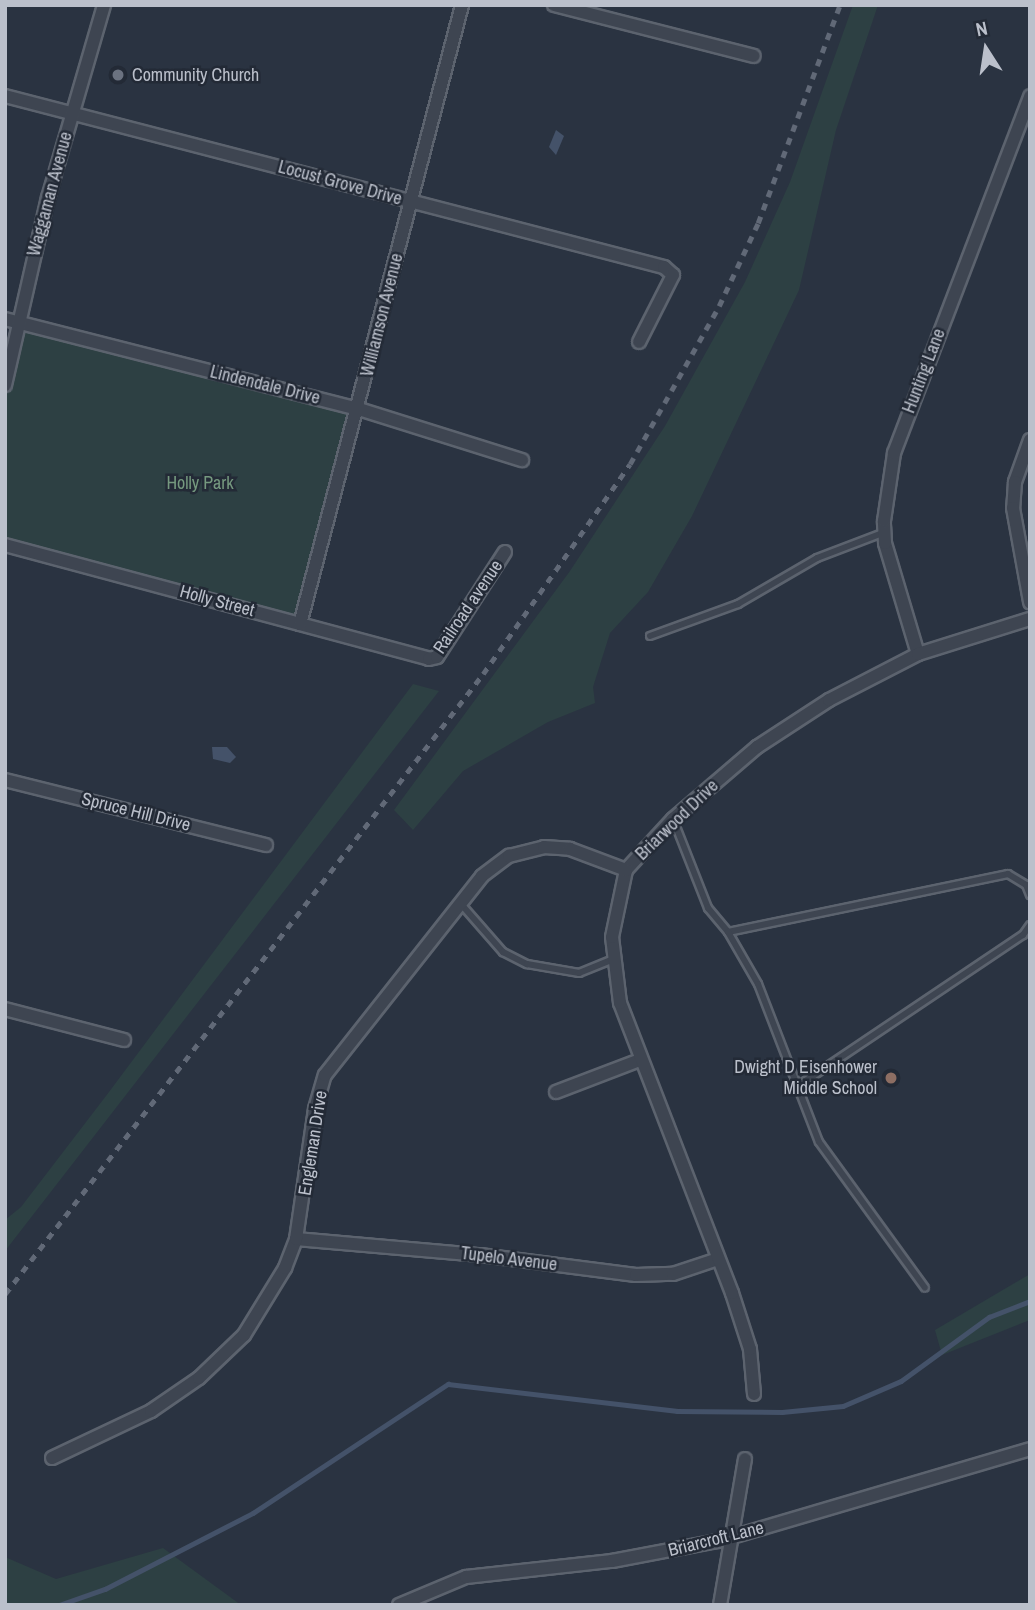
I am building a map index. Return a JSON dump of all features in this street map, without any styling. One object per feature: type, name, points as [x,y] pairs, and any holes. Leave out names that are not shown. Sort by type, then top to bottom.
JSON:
[{"type":"street","name":"Waggaman Avenue","points":[[5,384],[12,320],[104,5]]},
{"type":"street","name":"Williamson Avenue","points":[[300,624],[359,409],[462,5]]},
{"type":"street","points":[[554,5],[754,56]]},
{"type":"street","name":"Locust Grove Drive","points":[[5,96],[664,268],[673,275],[639,342]]},
{"type":"street","name":"Hunting Lane","points":[[918,654],[888,559],[884,532],[887,494],[905,421],[1030,96]]},
{"type":"street","name":"Lindendale Drive","points":[[12,320],[359,409],[522,460]]},
{"type":"street","points":[[1030,440],[1015,482],[1013,508],[1030,602]]},
{"type":"street","name":"Holly Street","points":[[5,545],[429,659]]},
{"type":"street","name":"Railroad avenue","points":[[429,659],[437,657],[505,552]]},
{"type":"street","name":"Briarwood Drive","points":[[754,1394],[750,1349],[620,1003],[613,959],[614,914],[625,870],[673,819],[785,728],[918,654],[1030,618]]},
{"type":"street","name":"Spruce Hill Drive","points":[[5,779],[266,845]]},
{"type":"street","name":"Engleman Drive","points":[[52,1458],[151,1411],[216,1362],[261,1311],[296,1239],[315,1109],[325,1075],[459,903],[495,865],[527,850],[570,849],[625,870]]},
{"type":"street","points":[[5,1009],[124,1041]]},
{"type":"street","points":[[556,1092],[640,1060]]},
{"type":"street","name":"Tupelo Avenue","points":[[296,1239],[480,1255],[636,1275],[673,1274],[718,1259]]},
{"type":"street","name":"Briarcroft Lane","points":[[399,1605],[491,1573],[612,1561],[736,1536],[1030,1449]]},
{"type":"street","points":[[720,1605],[736,1536],[746,1459]]},
{"type":"lane","points":[[650,636],[738,604],[817,558],[884,532]]},
{"type":"lane","points":[[673,819],[708,908],[728,933],[758,985],[819,1142],[925,1288]]},
{"type":"lane","points":[[728,933],[1008,874],[1026,885],[1030,895]]},
{"type":"lane","points":[[459,903],[503,952],[527,964],[579,972],[613,959]]},
{"type":"lane","points":[[798,1086],[1023,935],[1030,925]]},
{"type":"green space","points":[[853,5],[878,5],[836,130],[799,290],[692,516],[648,592],[610,633],[593,687],[595,703],[548,722],[463,771],[413,830],[394,810],[570,571],[665,426],[745,282],[790,182]]},
{"type":"green space","name":"Holly Park","points":[[18,322],[359,409],[300,624],[5,545],[5,379]]},
{"type":"green space","points":[[413,684],[439,691],[5,1251],[5,1220],[21,1207],[109,1092]]},
{"type":"green space","points":[[1030,1274],[1030,1320],[942,1355],[935,1330]]},
{"type":"green space","points":[[163,1548],[241,1605],[5,1605],[5,1557],[56,1579]]},
{"type":"water","points":[[556,130],[564,136],[556,155],[549,147]]},
{"type":"water","points":[[212,747],[227,747],[236,757],[230,763],[213,759]]},
{"type":"waterway","points":[[59,1605],[105,1589],[253,1513],[448,1384],[677,1411],[782,1412],[843,1406],[901,1381],[989,1317],[1030,1301]]},
{"type":"railway","points":[[5,1294],[483,674],[630,464],[719,306],[758,223],[840,5]]},
{"type":"place","name":"Community Church","points":[[118,75]]},
{"type":"place","name":"Dwight D Eisenhower Middle School","points":[[891,1078]]}]
